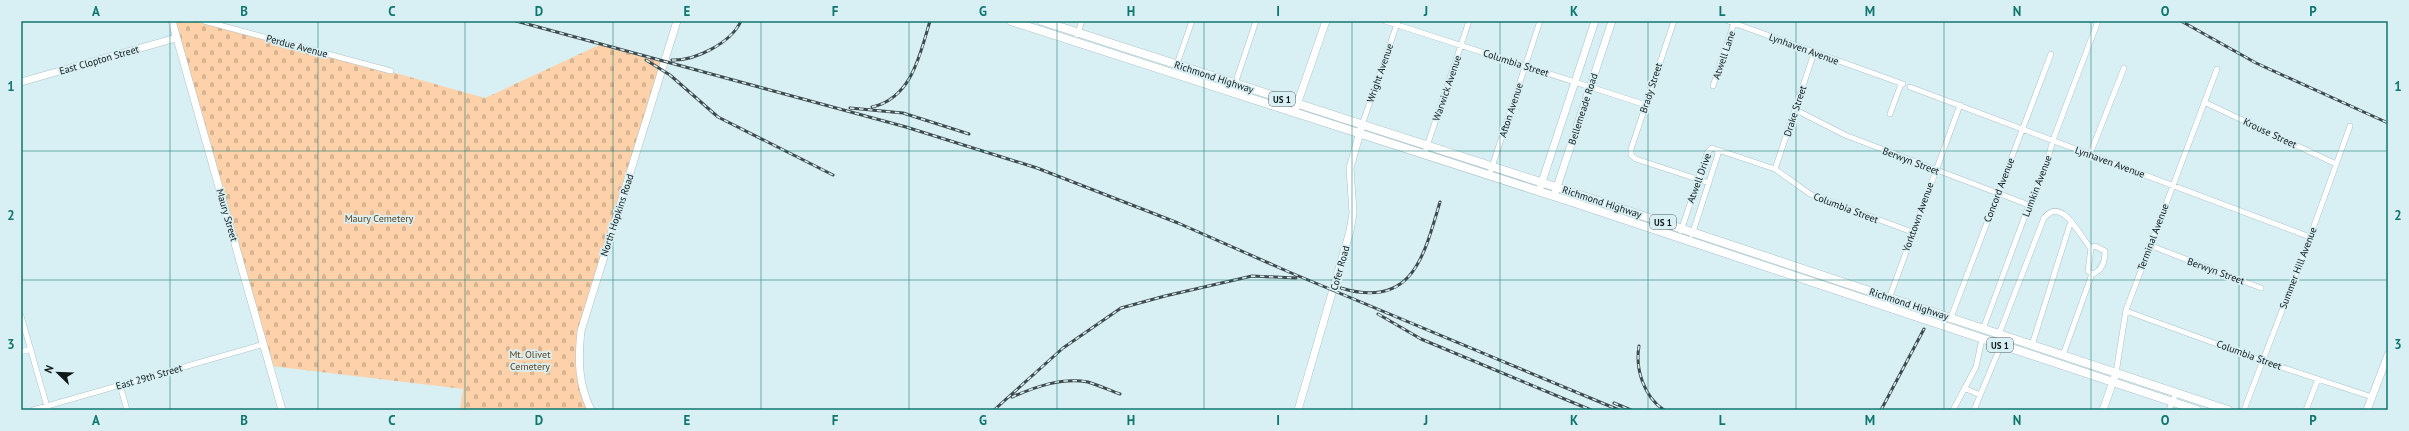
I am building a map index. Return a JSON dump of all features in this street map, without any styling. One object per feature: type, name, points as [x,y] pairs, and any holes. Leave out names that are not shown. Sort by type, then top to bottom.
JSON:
[{"type":"main road","name":"Richmond Highway","points":[[1011,21],[1554,197],[2197,410]]},
{"type":"main road","name":"Richmond Highway","points":[[1042,21],[1542,182],[2228,410]]},
{"type":"street","name":"Maury Street","points":[[172,21],[282,410]]},
{"type":"street","name":"Perdue Avenue","points":[[204,21],[391,71]]},
{"type":"street","name":"North Hopkins Road","points":[[591,410],[583,389],[579,371],[582,331],[677,21]]},
{"type":"street","points":[[1075,42],[1082,21]]},
{"type":"street","points":[[1174,74],[1192,21]]},
{"type":"street","points":[[1232,93],[1256,21]]},
{"type":"street","points":[[1294,113],[1326,21]]},
{"type":"street","name":"Columbia Street","points":[[1385,21],[1397,23],[1646,105]]},
{"type":"street","name":"Warwick Avenue","points":[[1424,155],[1469,21]]},
{"type":"street","name":"Afton Avenue","points":[[1489,176],[1540,21]]},
{"type":"street","name":"Bellemeade Road","points":[[1538,192],[1595,21]]},
{"type":"street","name":"Bellemeade Road","points":[[1554,197],[1612,21]]},
{"type":"street","name":"Brady Street","points":[[1674,21],[1631,149],[1631,155],[1636,159],[1698,179]]},
{"type":"street","name":"Lynhaven Avenue","points":[[1728,21],[1902,84],[1890,114]]},
{"type":"street","name":"Lumkin Avenue","points":[[1983,329],[2029,205],[2045,170],[2053,140],[2098,21]]},
{"type":"street","name":"Wright Avenue","points":[[1362,125],[1397,23]]},
{"type":"street","name":"Atwell Lane","points":[[1713,86],[1734,23]]},
{"type":"street","name":"East Clopton Street","points":[[21,82],[176,38]]},
{"type":"street","name":"Drake Street","points":[[1775,169],[1814,53]]},
{"type":"street","name":"Concord Avenue","points":[[1947,327],[2051,54]]},
{"type":"street","points":[[2090,154],[2124,68]]},
{"type":"street","name":"Terminal Avenue","points":[[2103,410],[2114,382],[2126,311],[2149,246],[2217,69]]},
{"type":"street","name":"Lynhaven Avenue","points":[[1910,87],[2310,237]]},
{"type":"street","name":"Krouse Street","points":[[2204,102],[2336,164]]},
{"type":"street","name":"Yorktown Avenue","points":[[1886,307],[1912,232],[1960,105]]},
{"type":"street","name":"Berwyn Street","points":[[1796,110],[1846,135],[2029,205]]},
{"type":"street","name":"Cofer Road","points":[[1298,410],[1350,231],[1353,213],[1350,168],[1358,134],[1362,125]]},
{"type":"street","name":"Summer Hill Avenue","points":[[2244,410],[2310,237],[2350,126]]},
{"type":"street","name":"Atwell Drive","points":[[1678,238],[1708,151],[1712,148],[1717,150],[1718,154],[1690,242]]},
{"type":"street","name":"Columbia Street","points":[[1717,150],[1775,169],[1810,194],[1912,232]]},
{"type":"street","points":[[1698,179],[1709,183]]},
{"type":"street","points":[[1999,334],[2044,218],[2048,213],[2055,211],[2071,221],[2091,248],[2088,271],[2092,274]]},
{"type":"street","points":[[2032,345],[2071,221]]},
{"type":"street","points":[[2063,356],[2092,274],[2099,270],[2103,264],[2105,251],[2095,246],[2091,248]]},
{"type":"street","name":"Berwyn Street","points":[[2149,246],[2261,288]]},
{"type":"street","name":"Columbia Street","points":[[2126,311],[2262,360],[2372,397]]},
{"type":"street","points":[[21,316],[47,408]]},
{"type":"street","points":[[1953,410],[1976,367],[1982,339]]},
{"type":"street","name":"East 29th Street","points":[[33,410],[47,408],[120,385],[264,344]]},
{"type":"street","points":[[1974,410],[2001,345]]},
{"type":"street","points":[[21,352],[30,349]]},
{"type":"street","points":[[2367,410],[2388,355]]},
{"type":"street","points":[[2306,410],[2318,379]]},
{"type":"street","points":[[120,385],[127,410]]},
{"type":"street","points":[[1964,388],[1980,395]]},
{"type":"street","points":[[2169,410],[2176,393]]},
{"type":"green space","name":"Maury Cemetery","points":[[172,21],[209,21],[485,98],[599,45],[665,63],[583,330],[581,370],[593,410],[460,410],[463,389],[271,366]]},
{"type":"railway","points":[[516,21],[906,127],[1037,168],[1178,223],[1289,272],[1619,410]]},
{"type":"railway","points":[[672,60],[681,60],[701,54],[711,49],[729,37],[741,21]]},
{"type":"railway","points":[[872,107],[886,102],[897,94],[905,85],[918,60],[930,21]]},
{"type":"railway","points":[[2181,21],[2256,63],[2388,123]]},
{"type":"railway","points":[[646,60],[670,75],[718,117],[833,175]]},
{"type":"railway","points":[[850,108],[903,113],[969,134]]},
{"type":"railway","points":[[1341,288],[1365,293],[1385,291],[1400,284],[1412,273],[1421,258],[1440,202]]},
{"type":"railway","points":[[994,410],[1063,348],[1121,308],[1165,296],[1252,276],[1296,278]]},
{"type":"railway","points":[[1378,314],[1421,339],[1591,410]]},
{"type":"railway","points":[[1881,410],[1924,329]]},
{"type":"railway","points":[[1639,346],[1638,364],[1642,382],[1651,398],[1664,410]]},
{"type":"railway","points":[[1012,397],[1049,384],[1068,381],[1088,382],[1120,394]]},
{"type":"railway","points":[[1614,403],[1631,410]]},
{"type":"park label","name":"Mt. Olivet Cemetery","points":[[530,360]]}]
